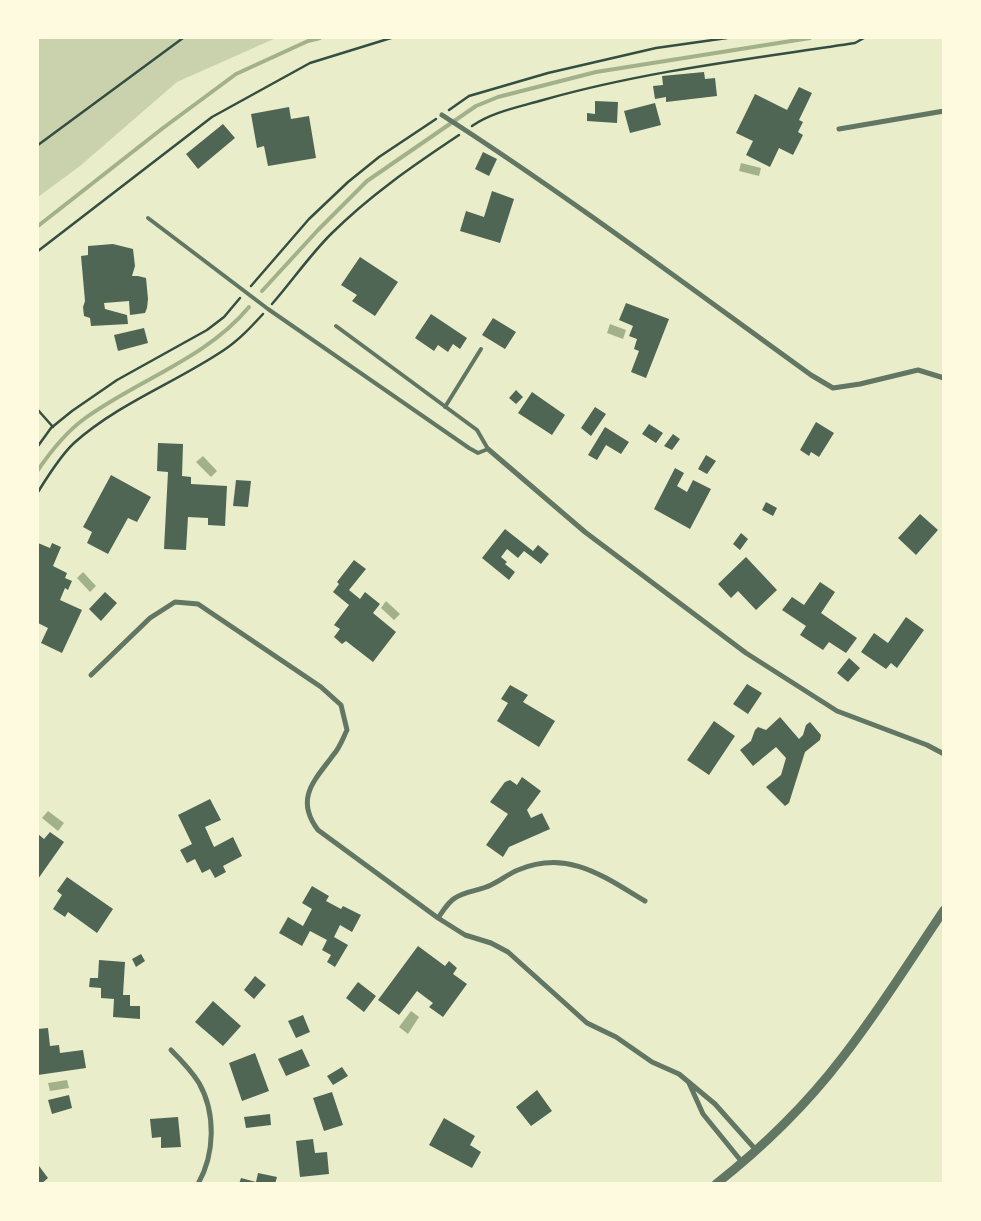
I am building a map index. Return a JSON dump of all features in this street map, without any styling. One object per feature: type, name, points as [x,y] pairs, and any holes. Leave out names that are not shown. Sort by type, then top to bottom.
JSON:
[{"type":"street","points":[[839,129],[944,112]]},
{"type":"street","points":[[444,116],[574,203],[811,375],[833,388],[860,384],[918,370],[944,378]]},
{"type":"street","points":[[488,448],[585,532],[746,653],[836,711],[927,744],[944,754]]},
{"type":"street","points":[[92,675],[150,618],[175,602],[198,604],[321,686],[341,705],[348,730],[336,752],[309,789],[307,807],[311,820],[325,836],[438,918],[465,935],[491,943],[508,952],[587,1023],[616,1037],[652,1062],[679,1074],[715,1104],[756,1150]]},
{"type":"street","points":[[438,918],[456,897],[480,890],[519,869],[551,862],[573,864],[598,873],[645,901]]},
{"type":"street","points":[[716,1184],[756,1150],[799,1108],[842,1058],[882,1003],[944,910]]},
{"type":"street","points":[[171,1050],[188,1068],[199,1084],[210,1116],[212,1134],[210,1150],[206,1167],[198,1184]]},
{"type":"street","points":[[689,1082],[703,1114],[742,1162]]},
{"type":"lane","points":[[148,218],[268,309],[468,448],[478,453],[488,448],[477,430],[336,326]]},
{"type":"lane","points":[[445,407],[481,349]]},
{"type":"path","points":[[38,145],[183,38]]},
{"type":"path","points":[[38,251],[212,117],[310,63],[391,38]]},
{"type":"path","points":[[38,446],[53,427],[72,411],[118,380],[207,330],[224,316],[246,292],[308,218],[348,182],[379,157],[444,116],[469,96],[548,73],[656,48],[727,38]]},
{"type":"path","points":[[38,492],[72,445],[90,431],[134,401],[224,350],[244,334],[268,309],[330,235],[367,200],[464,128],[483,118],[567,94],[663,72],[854,43],[864,38]]},
{"type":"path","points":[[38,410],[53,427]]},
{"type":"shaded area","points":[[38,38],[276,38],[177,82],[80,166],[38,197]]},
{"type":"shaded area","points":[[741,163],[761,168],[759,176],[739,171]]},
{"type":"shaded area","points":[[610,324],[626,330],[623,339],[607,333]]},
{"type":"shaded area","points":[[203,456],[217,471],[211,477],[196,462]]},
{"type":"shaded area","points":[[83,572],[96,586],[90,592],[77,578]]},
{"type":"shaded area","points":[[386,601],[400,614],[394,620],[381,608]]},
{"type":"shaded area","points":[[48,811],[64,823],[58,831],[42,818]]},
{"type":"shaded area","points":[[411,1011],[419,1017],[408,1034],[399,1027]]},
{"type":"shaded area","points":[[67,1080],[69,1088],[50,1091],[48,1083]]},
{"type":"building","points":[[704,72],[705,79],[715,78],[717,96],[666,102],[666,97],[655,99],[653,86],[663,85],[662,76]]},
{"type":"building","points":[[799,87],[812,93],[799,120],[803,122],[798,132],[803,135],[793,155],[779,148],[770,167],[746,155],[753,141],[736,133],[755,94],[787,110]]},
{"type":"building","points":[[595,101],[618,102],[617,123],[587,121],[587,113],[595,114]]},
{"type":"building","points":[[655,103],[661,125],[630,133],[624,111]]},
{"type":"building","points":[[289,107],[291,119],[309,116],[316,158],[268,166],[264,146],[257,148],[251,114]]},
{"type":"building","points":[[223,124],[235,138],[198,169],[186,154]]},
{"type":"building","points":[[483,152],[497,159],[489,176],[475,169]]},
{"type":"building","points":[[492,191],[514,199],[500,243],[460,231],[466,211],[484,217]]},
{"type":"building","points":[[113,244],[133,249],[135,266],[132,276],[146,278],[147,308],[145,313],[130,315],[129,301],[104,303],[105,309],[127,315],[128,324],[91,326],[90,318],[84,316],[83,307],[85,301],[81,256],[88,255],[88,246]]},
{"type":"building","points":[[360,257],[398,282],[375,316],[352,301],[357,295],[341,285]]},
{"type":"building","points":[[626,303],[669,319],[646,378],[631,372],[639,351],[634,349],[637,339],[629,336],[633,326],[619,320]]},
{"type":"building","points":[[431,314],[467,338],[460,349],[453,344],[448,352],[438,345],[434,351],[415,338]]},
{"type":"building","points":[[493,318],[516,332],[505,349],[482,335]]},
{"type":"building","points":[[144,328],[148,343],[118,351],[114,335]]},
{"type":"building","points":[[516,390],[523,397],[516,404],[509,398]]},
{"type":"building","points":[[532,392],[565,415],[552,435],[518,413]]},
{"type":"building","points":[[595,407],[606,414],[591,436],[581,428]]},
{"type":"building","points":[[816,422],[834,433],[819,457],[811,452],[809,456],[800,450]]},
{"type":"building","points":[[649,424],[663,433],[656,443],[642,434]]},
{"type":"building","points":[[605,427],[629,442],[621,454],[606,445],[597,460],[588,455]]},
{"type":"building","points":[[673,434],[680,439],[672,450],[664,446]]},
{"type":"building","points":[[158,443],[183,444],[182,476],[191,477],[191,484],[227,486],[225,526],[208,525],[208,518],[188,517],[186,550],[164,549],[168,472],[157,471]]},
{"type":"building","points":[[706,455],[716,461],[707,474],[698,469]]},
{"type":"building","points":[[675,468],[684,473],[677,486],[687,492],[693,480],[711,489],[690,529],[654,509]]},
{"type":"building","points":[[111,475],[151,497],[137,522],[128,518],[108,554],[87,543],[92,532],[83,527]]},
{"type":"building","points":[[236,480],[251,481],[248,507],[233,506]]},
{"type":"building","points":[[766,502],[777,508],[773,516],[762,510]]},
{"type":"building","points":[[920,514],[938,530],[916,555],[898,538]]},
{"type":"building","points":[[505,529],[533,551],[538,545],[549,554],[541,564],[524,551],[518,558],[507,549],[501,557],[507,562],[505,564],[515,572],[509,580],[482,558]]},
{"type":"building","points":[[741,533],[748,539],[740,550],[733,544]]},
{"type":"building","points":[[38,543],[50,548],[52,543],[61,547],[53,566],[67,573],[65,578],[72,581],[68,590],[65,588],[60,600],[82,610],[62,653],[41,643],[48,628],[38,623]]},
{"type":"building","points":[[746,557],[777,590],[756,610],[738,591],[731,598],[718,584]]},
{"type":"building","points":[[354,560],[366,569],[349,590],[360,599],[365,592],[380,604],[373,613],[396,632],[373,662],[346,641],[342,644],[334,637],[340,629],[334,625],[349,605],[333,592],[339,584],[337,582]]},
{"type":"building","points":[[820,582],[835,592],[821,613],[857,638],[846,653],[829,642],[823,650],[800,635],[806,626],[782,610],[792,597],[804,605]]},
{"type":"building","points":[[105,592],[117,603],[101,621],[89,609]]},
{"type":"building","points":[[906,617],[924,630],[897,668],[891,663],[886,669],[861,652],[874,633],[888,643]]},
{"type":"building","points":[[849,658],[860,668],[848,682],[837,673]]},
{"type":"building","points":[[747,684],[762,693],[748,714],[733,704]]},
{"type":"building","points":[[510,685],[528,695],[523,702],[555,721],[539,747],[497,721],[508,703],[501,699]]},
{"type":"building","points":[[780,717],[799,739],[803,735],[806,725],[810,722],[821,735],[820,740],[805,752],[789,803],[785,806],[766,787],[781,775],[786,758],[776,747],[753,766],[740,750],[751,741],[758,727],[766,730]]},
{"type":"building","points":[[714,721],[735,736],[709,775],[687,760]]},
{"type":"building","points":[[522,777],[541,791],[527,810],[531,818],[542,813],[550,829],[509,847],[503,857],[486,845],[508,814],[490,802],[505,782],[510,780],[517,785]]},
{"type":"building","points":[[210,799],[221,820],[205,827],[214,847],[233,837],[242,856],[223,866],[226,872],[215,878],[210,869],[202,873],[195,859],[187,863],[180,850],[192,844],[178,815]]},
{"type":"building","points":[[50,832],[64,842],[38,879],[38,834],[44,839]]},
{"type":"building","points":[[67,877],[113,909],[97,933],[68,912],[65,917],[53,909],[62,895],[57,891]]},
{"type":"building","points":[[312,886],[329,896],[326,901],[341,909],[343,906],[361,915],[352,932],[340,925],[334,937],[348,945],[335,967],[327,962],[331,955],[322,950],[327,940],[310,931],[302,946],[279,933],[288,917],[303,926],[312,909],[302,903]]},
{"type":"building","points":[[418,946],[445,966],[449,961],[457,968],[453,974],[467,984],[443,1017],[429,1007],[433,1003],[417,991],[399,1015],[378,1000]]},
{"type":"building","points":[[141,954],[145,961],[136,967],[132,959]]},
{"type":"building","points":[[99,960],[125,962],[123,995],[130,995],[130,1006],[140,1006],[140,1019],[113,1017],[114,999],[101,998],[101,988],[89,987],[90,978],[98,978]]},
{"type":"building","points":[[255,976],[266,985],[254,999],[244,990]]},
{"type":"building","points":[[358,982],[376,996],[364,1012],[346,998]]},
{"type":"building","points":[[213,1001],[241,1026],[223,1046],[195,1022]]},
{"type":"building","points":[[303,1015],[310,1032],[296,1038],[288,1021]]},
{"type":"building","points":[[48,1028],[50,1046],[59,1045],[60,1053],[83,1050],[86,1068],[38,1075],[38,1029]]},
{"type":"building","points":[[302,1049],[310,1066],[286,1076],[278,1059]]},
{"type":"building","points":[[255,1053],[269,1091],[242,1101],[229,1063]]},
{"type":"building","points":[[342,1067],[348,1076],[333,1085],[327,1076]]},
{"type":"building","points":[[537,1090],[552,1111],[531,1126],[516,1107]]},
{"type":"building","points":[[332,1092],[343,1125],[324,1131],[313,1098]]},
{"type":"building","points":[[69,1095],[72,1108],[52,1114],[48,1100]]},
{"type":"building","points":[[270,1114],[271,1125],[246,1128],[244,1117]]},
{"type":"building","points":[[178,1117],[181,1147],[161,1148],[161,1137],[152,1138],[150,1119]]},
{"type":"building","points":[[444,1118],[475,1136],[470,1145],[481,1152],[472,1168],[429,1145]]},
{"type":"building","points":[[313,1139],[315,1153],[327,1152],[329,1174],[300,1177],[296,1141]]},
{"type":"building","points":[[39,1166],[48,1178],[41,1184],[38,1184]]},
{"type":"building","points":[[258,1173],[277,1177],[275,1184],[239,1184],[241,1178],[256,1182]]},
{"type":"waterway","points":[[38,226],[163,128],[236,74],[308,41],[320,38]]},
{"type":"waterway","points":[[262,291],[318,230],[367,181],[476,106],[498,97],[596,72],[810,38]]},
{"type":"waterway","points":[[38,470],[59,443],[84,419],[213,341],[249,307]]}]
